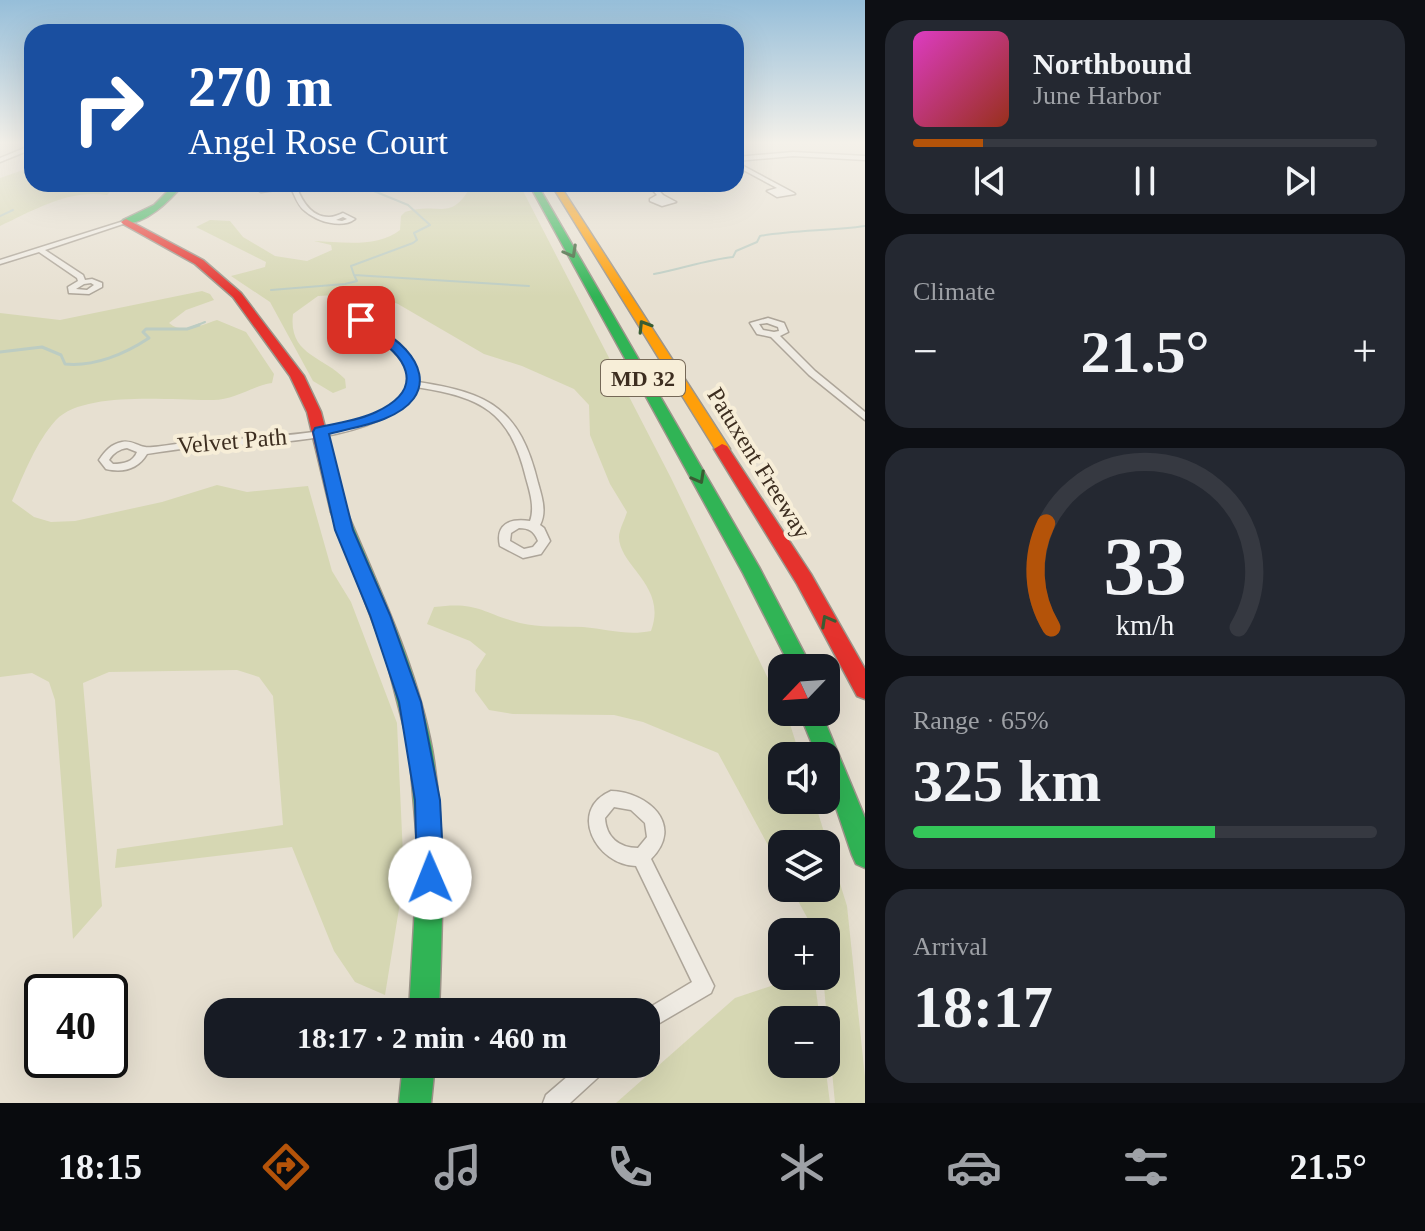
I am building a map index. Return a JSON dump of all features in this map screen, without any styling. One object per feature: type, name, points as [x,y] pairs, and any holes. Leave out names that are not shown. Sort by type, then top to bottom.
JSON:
[{"type":"main road","points":[[126,222],[157,207],[171,193]]},
{"type":"main road","name":"MD 32","points":[[538,193],[752,572],[795,654]]},
{"type":"main road","name":"Patuxent Freeway","points":[[561,193],[804,579],[865,689]]},
{"type":"main road","points":[[126,222],[199,262],[237,295],[297,376],[321,432],[344,530],[395,654],[420,747],[431,853],[425,998]]},
{"type":"main road","points":[[752,572],[786,654]]},
{"type":"main road","points":[[816,726],[844,793],[865,855]]},
{"type":"main road","points":[[828,726],[865,808]]},
{"type":"main road","points":[[415,1103],[418,1078]]},
{"type":"street","points":[[296,193],[302,207],[310,214],[331,219]]},
{"type":"street","points":[[0,262],[126,222]]},
{"type":"street","points":[[39,249],[80,277],[82,282]]},
{"type":"street","points":[[371,331],[391,341],[406,355],[415,374],[415,384],[463,394],[488,405],[510,423],[526,449],[539,508],[533,526]]},
{"type":"street","points":[[774,335],[797,360],[865,417]]},
{"type":"street","name":"Velvet Path","points":[[143,451],[183,443],[264,441],[321,432],[381,416],[405,400],[415,384]]},
{"type":"street","points":[[641,857],[704,986],[660,1013]]},
{"type":"street","points":[[554,1103],[582,1078]]},
{"type":"green space","points":[[0,193],[109,193],[65,198],[0,226]]},
{"type":"green space","points":[[466,193],[524,193],[671,478],[768,679],[768,726],[791,726],[796,742],[768,742],[768,814],[818,814],[823,830],[768,830],[768,845],[718,753],[643,722],[614,715],[513,714],[489,710],[475,691],[476,670],[486,654],[470,641],[427,624],[434,607],[479,609],[528,625],[651,631],[655,615],[653,601],[621,548],[619,534],[627,512],[610,484],[590,435],[589,405],[574,389],[522,366],[484,354],[398,304],[369,293],[318,296],[293,314],[293,328],[301,347],[345,379],[346,388],[333,393],[313,381],[270,302],[231,276],[265,267],[266,262],[196,227],[210,220],[230,221],[243,237],[275,256],[307,261],[332,250],[331,245],[314,241],[370,242],[400,230],[401,216],[405,212],[451,208]]},
{"type":"green space","points":[[202,291],[214,300],[186,310],[169,323],[186,329],[217,320],[246,332],[274,374],[272,383],[221,399],[131,399],[87,404],[69,411],[56,420],[42,438],[12,501],[34,517],[51,522],[75,521],[162,502],[217,485],[247,492],[308,486],[332,571],[351,602],[397,723],[404,878],[385,995],[355,982],[334,951],[292,847],[115,868],[117,849],[283,825],[273,696],[259,677],[237,670],[109,672],[83,683],[102,906],[73,939],[55,700],[49,682],[32,673],[0,677],[0,313],[60,320]]},
{"type":"green space","points":[[840,884],[847,906],[865,1103],[835,1103],[833,1078],[840,1078],[840,1006],[826,1006],[824,990],[840,990],[840,918],[807,918],[799,902],[840,902]]},
{"type":"green space","points":[[768,987],[768,990],[816,990],[818,1006],[768,1006],[768,1078],[827,1078],[830,1103],[616,1103],[644,1078],[660,1078],[660,1064],[735,998]]},
{"type":"waterway","points":[[354,275],[351,266],[413,243],[417,240],[414,233],[430,225],[408,205],[380,193]]},
{"type":"waterway","points":[[0,216],[13,210]]},
{"type":"waterway","points":[[654,274],[733,257],[736,251],[757,242],[760,236],[865,226]]},
{"type":"waterway","points":[[271,290],[345,284],[357,281],[354,275]]},
{"type":"waterway","points":[[354,275],[529,286]]},
{"type":"waterway","points":[[193,327],[205,322]]},
{"type":"waterway","points":[[193,327],[199,325]]},
{"type":"waterway","points":[[0,352],[42,347],[61,355],[65,364],[87,363],[109,358],[140,344],[149,338],[143,332],[146,329],[193,327]]},
{"type":"traffic: fast","points":[[126,222],[157,207],[171,193]]},
{"type":"traffic: fast","points":[[538,193],[752,572],[795,654]]},
{"type":"traffic: fast","points":[[339,512],[395,654],[420,747],[431,853],[425,998]]},
{"type":"traffic: fast","points":[[816,726],[844,793],[865,855]]},
{"type":"traffic: fast","points":[[415,1103],[418,1078]]},
{"type":"traffic: slow","points":[[561,193],[722,449]]},
{"type":"traffic: jam","points":[[126,222],[199,262],[237,295],[297,376],[314,412],[339,512]]},
{"type":"traffic: jam","points":[[722,449],[804,579],[865,689]]},
{"type":"route","points":[[361,320],[373,323],[371,331],[391,341],[406,355],[415,374],[415,384],[405,400],[381,416],[321,432],[344,530],[395,654],[410,702],[427,800],[430,878]]}]
